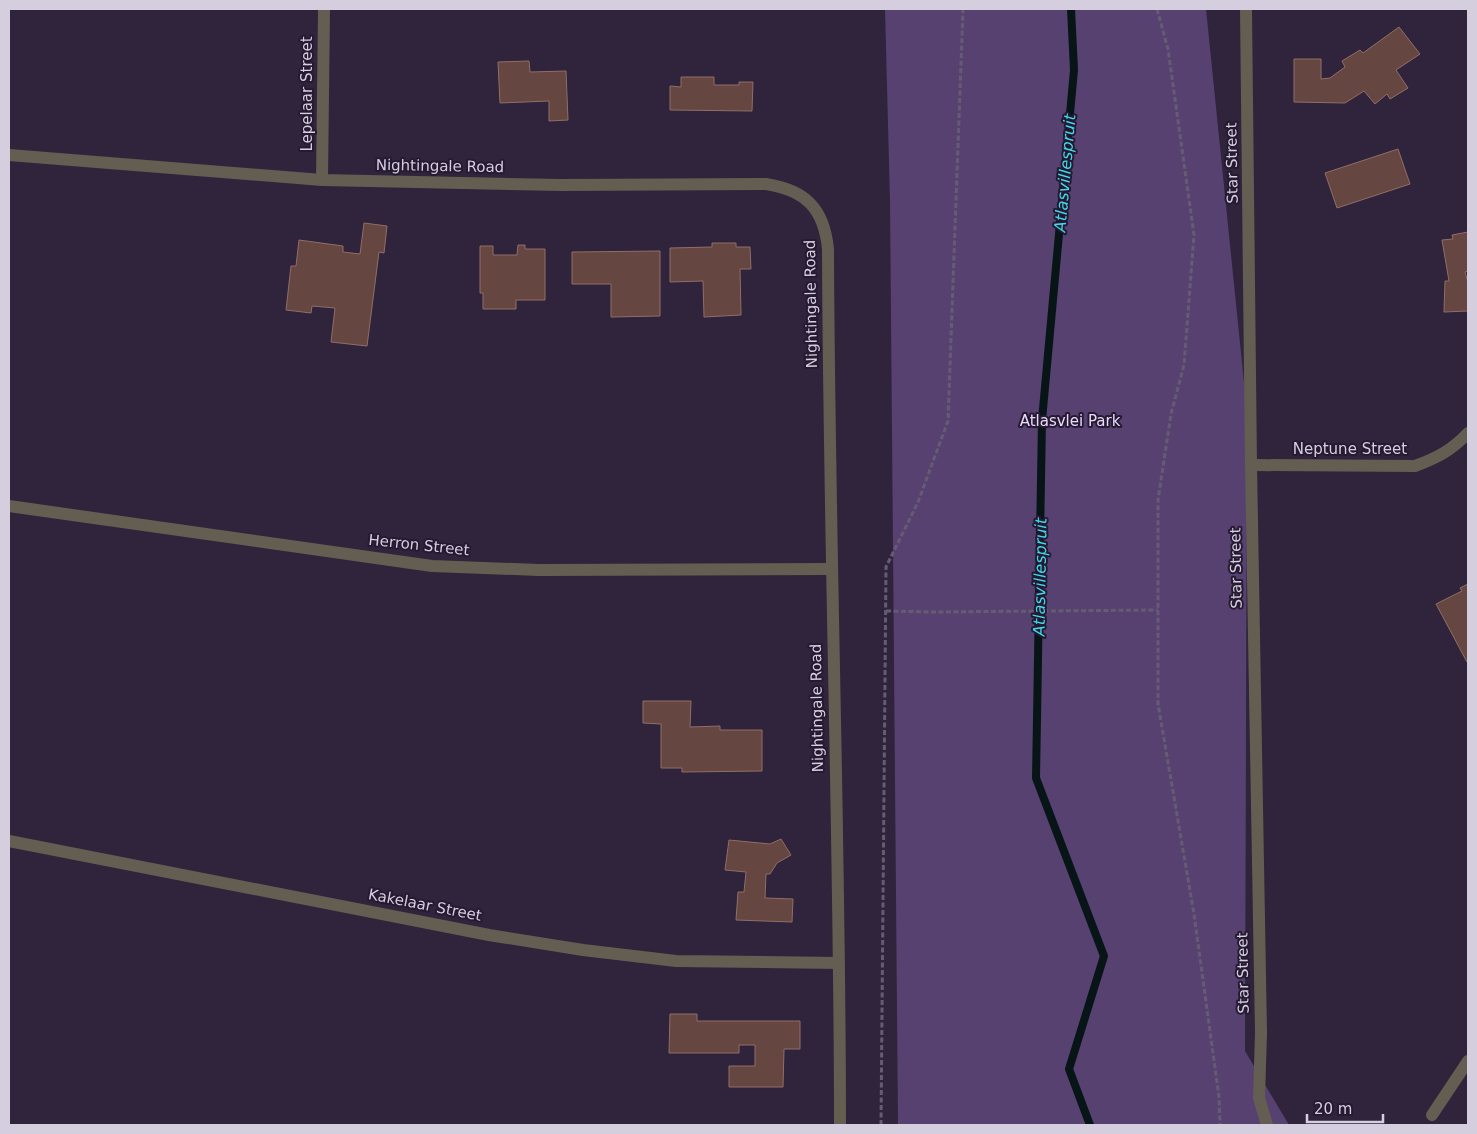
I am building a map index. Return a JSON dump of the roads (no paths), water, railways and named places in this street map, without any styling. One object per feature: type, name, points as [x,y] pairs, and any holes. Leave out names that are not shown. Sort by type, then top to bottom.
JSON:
[{"type":"street","name":"Lepelaar Street","points":[[322,180],[324,9]]},
{"type":"street","name":"Star Street","points":[[1246,9],[1250,465],[1261,1023],[1259,1098],[1267,1125]]},
{"type":"street","name":"Nightingale Road","points":[[9,155],[322,180],[561,185],[766,184],[790,188],[798,193],[818,214],[825,229],[828,249],[830,569],[839,963],[840,1125]]},
{"type":"street","name":"Neptune Street","points":[[1250,465],[1414,466],[1438,458],[1455,447],[1468,433]]},
{"type":"street","name":"Herron Street","points":[[9,506],[432,566],[539,570],[830,569]]},
{"type":"street","name":"Kakelaar Street","points":[[9,841],[489,935],[583,950],[676,961],[839,963]]},
{"type":"street","points":[[1432,1115],[1468,1061]]},
{"type":"waterway","name":"Atlasvillespruit","points":[[1071,9],[1074,70],[1042,420],[1036,778],[1104,956],[1069,1069],[1090,1125]]},
{"type":"park label","name":"Atlasvlei Park","points":[[1070,421]]}]
